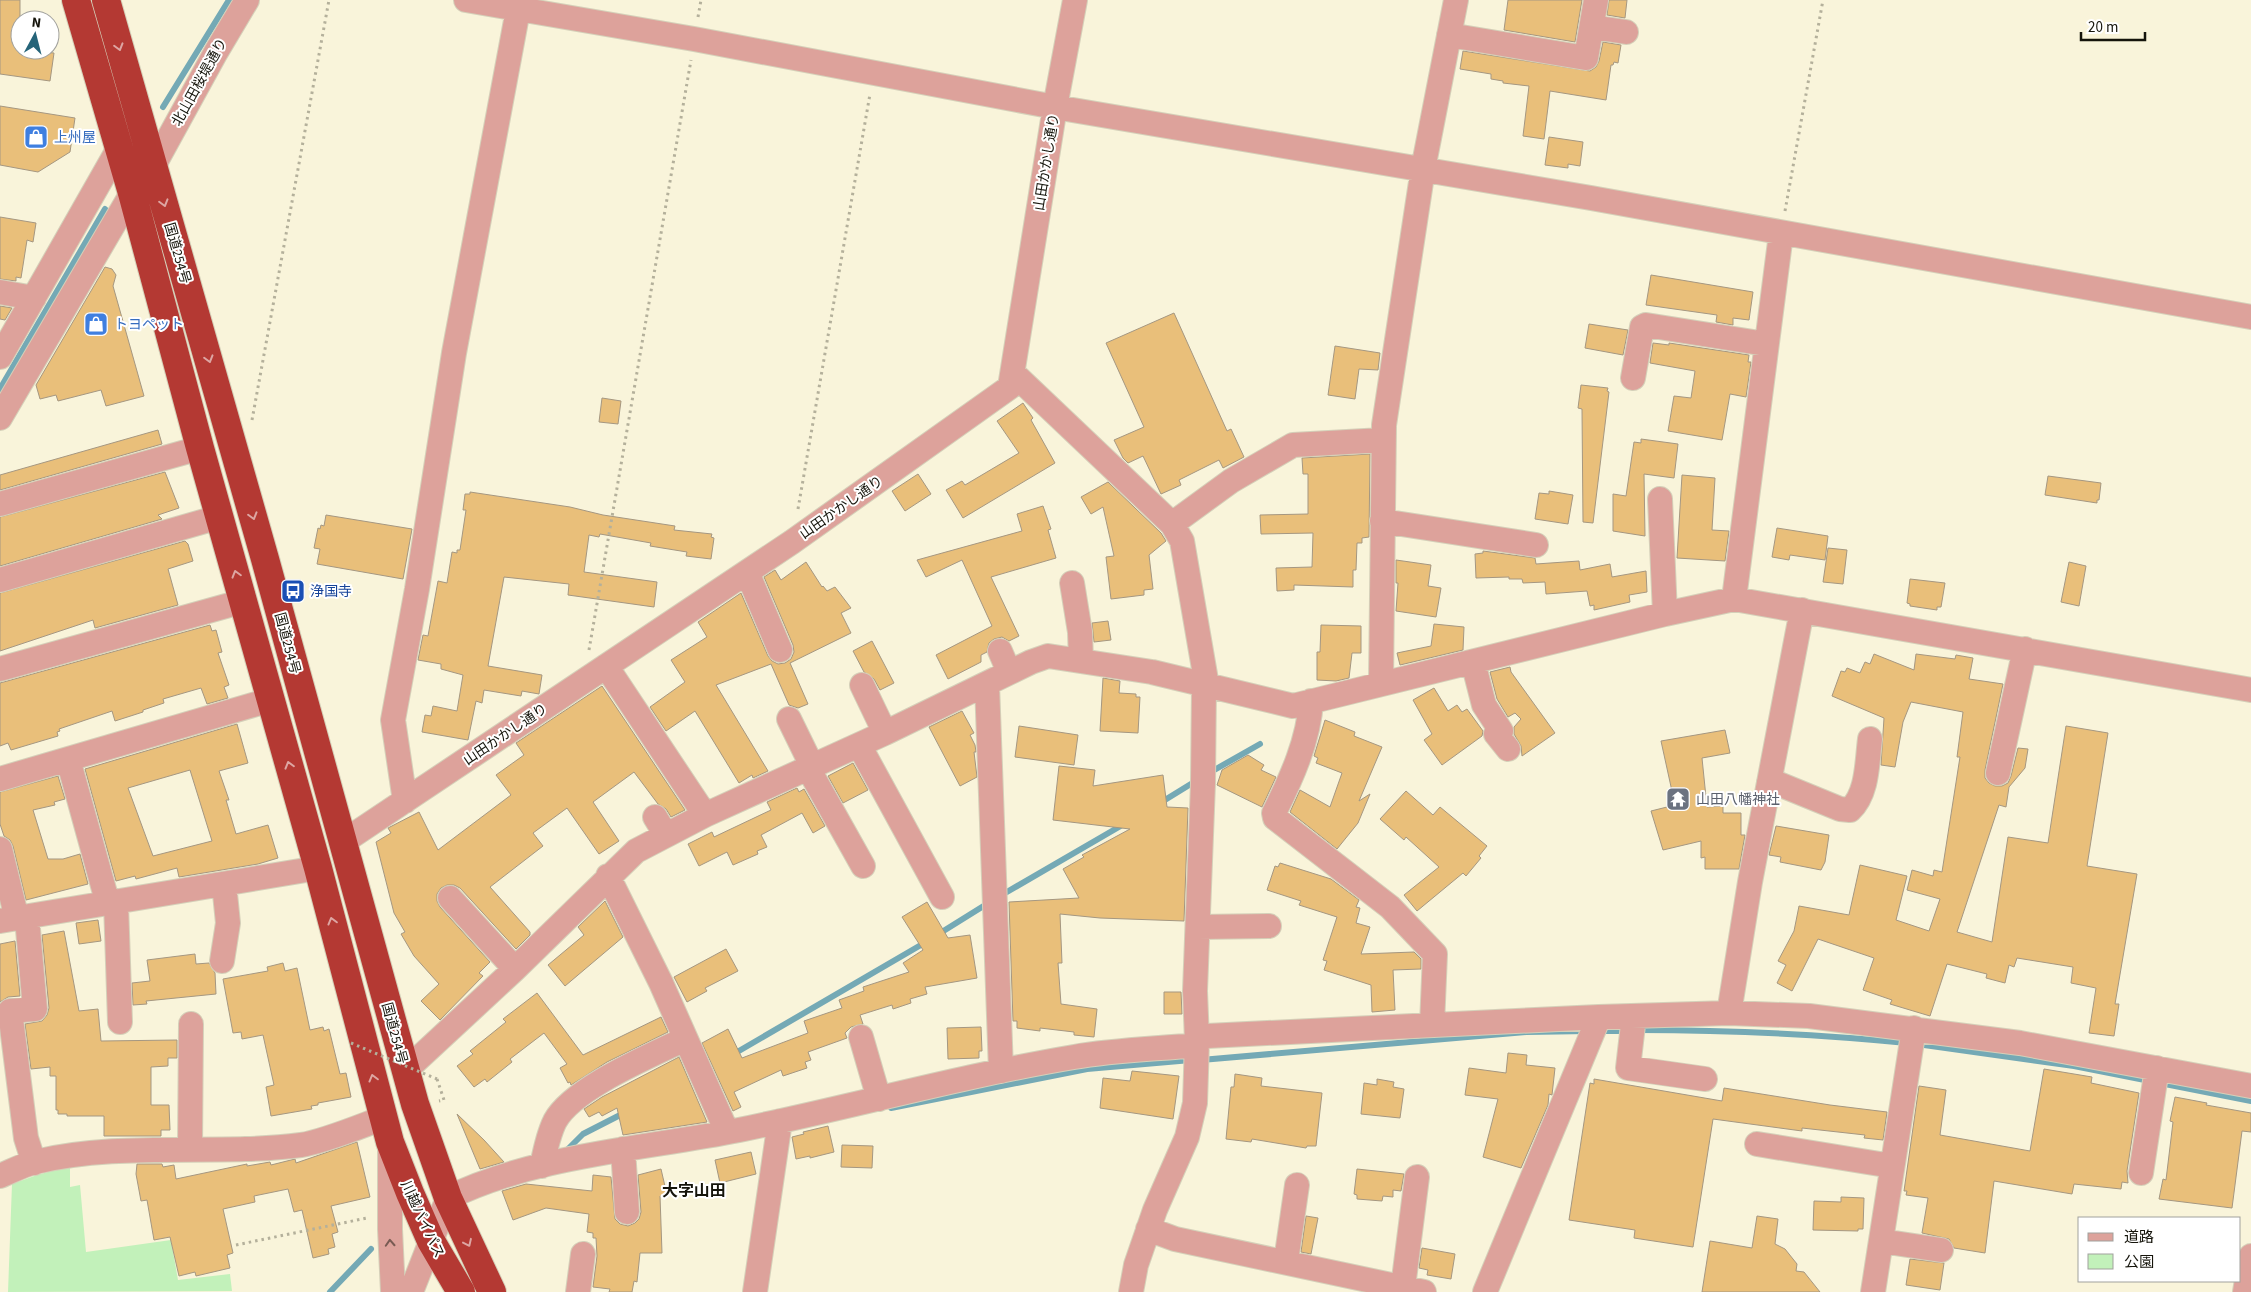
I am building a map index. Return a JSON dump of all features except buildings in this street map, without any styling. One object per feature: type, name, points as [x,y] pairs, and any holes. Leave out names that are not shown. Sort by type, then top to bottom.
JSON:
[{"type":"highway","name":"国道254号","points":[[76,0],[132,193],[219,517],[318,868],[387,1130]]},
{"type":"highway","name":"国道254号","points":[[106,0],[234,448],[405,1071],[448,1198]]},
{"type":"highway","name":"川越バイパス","points":[[387,1130],[410,1193],[431,1241],[461,1292]]},
{"type":"highway","points":[[448,1198],[492,1292]]},
{"type":"street","name":"北山田桜堤通り","points":[[154,165],[247,0]]},
{"type":"street","points":[[466,0],[694,39],[1055,107],[2251,316]]},
{"type":"street","name":"山田かかし通り","points":[[343,842],[792,542],[1010,387],[1055,107],[1075,0]]},
{"type":"street","points":[[1381,683],[1384,425],[1423,170],[1456,0]]},
{"type":"street","points":[[1449,35],[1586,58],[1596,0]]},
{"type":"street","points":[[405,801],[393,720],[419,579],[454,353],[518,10]]},
{"type":"street","points":[[1592,27],[1626,32]]},
{"type":"street","points":[[0,357],[119,148]]},
{"type":"street","points":[[0,418],[132,193]]},
{"type":"street","points":[[1734,599],[1781,234]]},
{"type":"street","points":[[0,292],[34,298]]},
{"type":"street","points":[[1633,378],[1642,327],[1646,325],[1766,344]]},
{"type":"street","points":[[1012,373],[1172,524],[1182,541],[1205,685],[1195,991],[1197,1043],[1195,1103],[1187,1137],[1155,1210],[1136,1264],[1131,1292]]},
{"type":"street","points":[[1172,524],[1231,481],[1293,445],[1384,440]]},
{"type":"street","points":[[0,504],[200,448]]},
{"type":"street","points":[[1660,499],[1665,614]]},
{"type":"street","points":[[0,580],[219,517]]},
{"type":"street","points":[[1382,521],[1536,545]]},
{"type":"street","points":[[747,572],[780,650]]},
{"type":"street","points":[[1072,583],[1080,632],[1081,660]]},
{"type":"street","points":[[405,1071],[515,969],[661,826],[705,815],[885,733],[987,684],[1005,662],[1030,662],[1048,656],[1081,660],[1152,672],[1293,706],[1665,614],[1734,599],[2251,690]]},
{"type":"street","points":[[0,669],[244,602]]},
{"type":"street","points":[[1729,1013],[1750,882],[1802,610]]},
{"type":"street","points":[[1998,773],[2025,649]]},
{"type":"street","points":[[1473,662],[1484,705],[1501,731],[1496,734],[1508,750]]},
{"type":"street","points":[[606,666],[705,815]]},
{"type":"street","points":[[987,684],[1001,1071]]},
{"type":"street","points":[[862,685],[885,733]]},
{"type":"street","points":[[0,779],[270,700]]},
{"type":"street","points":[[1311,701],[1310,722],[1288,785],[1274,813],[1275,818],[1390,908],[1434,954],[1432,1025]]},
{"type":"street","points":[[789,719],[810,767],[863,866]]},
{"type":"street","points":[[1769,782],[1779,784],[1840,809],[1850,810],[1857,803],[1862,793],[1870,739]]},
{"type":"street","points":[[858,745],[942,897]]},
{"type":"street","points":[[68,759],[112,904],[120,1022]]},
{"type":"street","points":[[0,849],[35,1009],[10,1011],[26,1138],[34,1162]]},
{"type":"street","points":[[15,919],[318,868]]},
{"type":"street","points":[[608,876],[661,983],[727,1132]]},
{"type":"street","points":[[222,961],[228,924],[224,884]]},
{"type":"street","points":[[450,898],[515,969]]},
{"type":"street","points":[[1198,927],[1269,926]]},
{"type":"street","points":[[411,1292],[448,1198],[473,1186],[542,1166],[727,1132],[1001,1071],[1076,1056],[1197,1043],[1215,1035],[1599,1017],[1729,1013],[1809,1016],[2020,1043],[2251,1086]]},
{"type":"street","points":[[1634,1016],[1628,1068],[1705,1079]]},
{"type":"street","points":[[1485,1292],[1599,1017]]},
{"type":"street","points":[[190,1150],[191,1024]]},
{"type":"street","points":[[1873,1292],[1914,1028]]},
{"type":"street","points":[[861,1037],[879,1099]]},
{"type":"street","points":[[542,1166],[546,1145],[556,1120],[578,1096],[685,1038]]},
{"type":"street","points":[[2141,1173],[2157,1068]]},
{"type":"street","points":[[755,1292],[780,1121]]},
{"type":"street","points":[[0,1176],[34,1162],[65,1156],[104,1152],[268,1148],[303,1145],[387,1130],[393,1292]]},
{"type":"street","points":[[1757,1144],[1892,1166]]},
{"type":"street","points":[[623,1150],[627,1212]]},
{"type":"street","points":[[1148,1229],[1175,1239],[1286,1261],[1413,1290],[1417,1177]]},
{"type":"street","points":[[1286,1261],[1297,1186]]},
{"type":"street","points":[[1881,1241],[1941,1250]]},
{"type":"street","points":[[578,1292],[583,1254]]},
{"type":"street","points":[[2245,1292],[2251,1256]]},
{"type":"path","points":[[234,448],[250,427],[329,0]]},
{"type":"path","points":[[583,681],[701,0]]},
{"type":"path","points":[[1781,234],[1823,0]]},
{"type":"path","points":[[792,542],[874,73]]},
{"type":"path","points":[[351,1043],[437,1079]]},
{"type":"path","points":[[236,1244],[343,1225],[390,1213]]},
{"type":"green space","points":[[70,1166],[70,1187],[80,1185],[86,1252],[171,1240],[178,1280],[230,1274],[232,1291],[8,1292],[12,1184]]},
{"type":"waterway","points":[[163,107],[229,0]]},
{"type":"waterway","points":[[0,389],[105,209]]},
{"type":"waterway","points":[[1209,773],[1260,744]]},
{"type":"waterway","points":[[1160,803],[1199,779]]},
{"type":"waterway","points":[[1000,896],[1124,824]]},
{"type":"waterway","points":[[937,935],[990,902]]},
{"type":"waterway","points":[[732,1055],[926,942]]},
{"type":"waterway","points":[[1638,1030],[1772,1033],[1907,1043]]},
{"type":"waterway","points":[[1201,1060],[1526,1032],[1588,1031]]},
{"type":"waterway","points":[[1598,1031],[1628,1031]]},
{"type":"waterway","points":[[1917,1044],[2074,1066],[2251,1101]]},
{"type":"waterway","points":[[891,1108],[1087,1069],[1191,1060]]},
{"type":"waterway","points":[[564,1153],[583,1134],[626,1112]]},
{"type":"waterway","points":[[330,1292],[371,1249]]},
{"type":"place","name":"上州屋","points":[[36,137]]},
{"type":"place","name":"トヨペット","points":[[96,324]]},
{"type":"place","name":"浄国寺","points":[[293,591]]},
{"type":"place","name":"山田八幡神社","points":[[1678,799]]},
{"type":"district","name":"大字山田","points":[[694,1190]]}]
